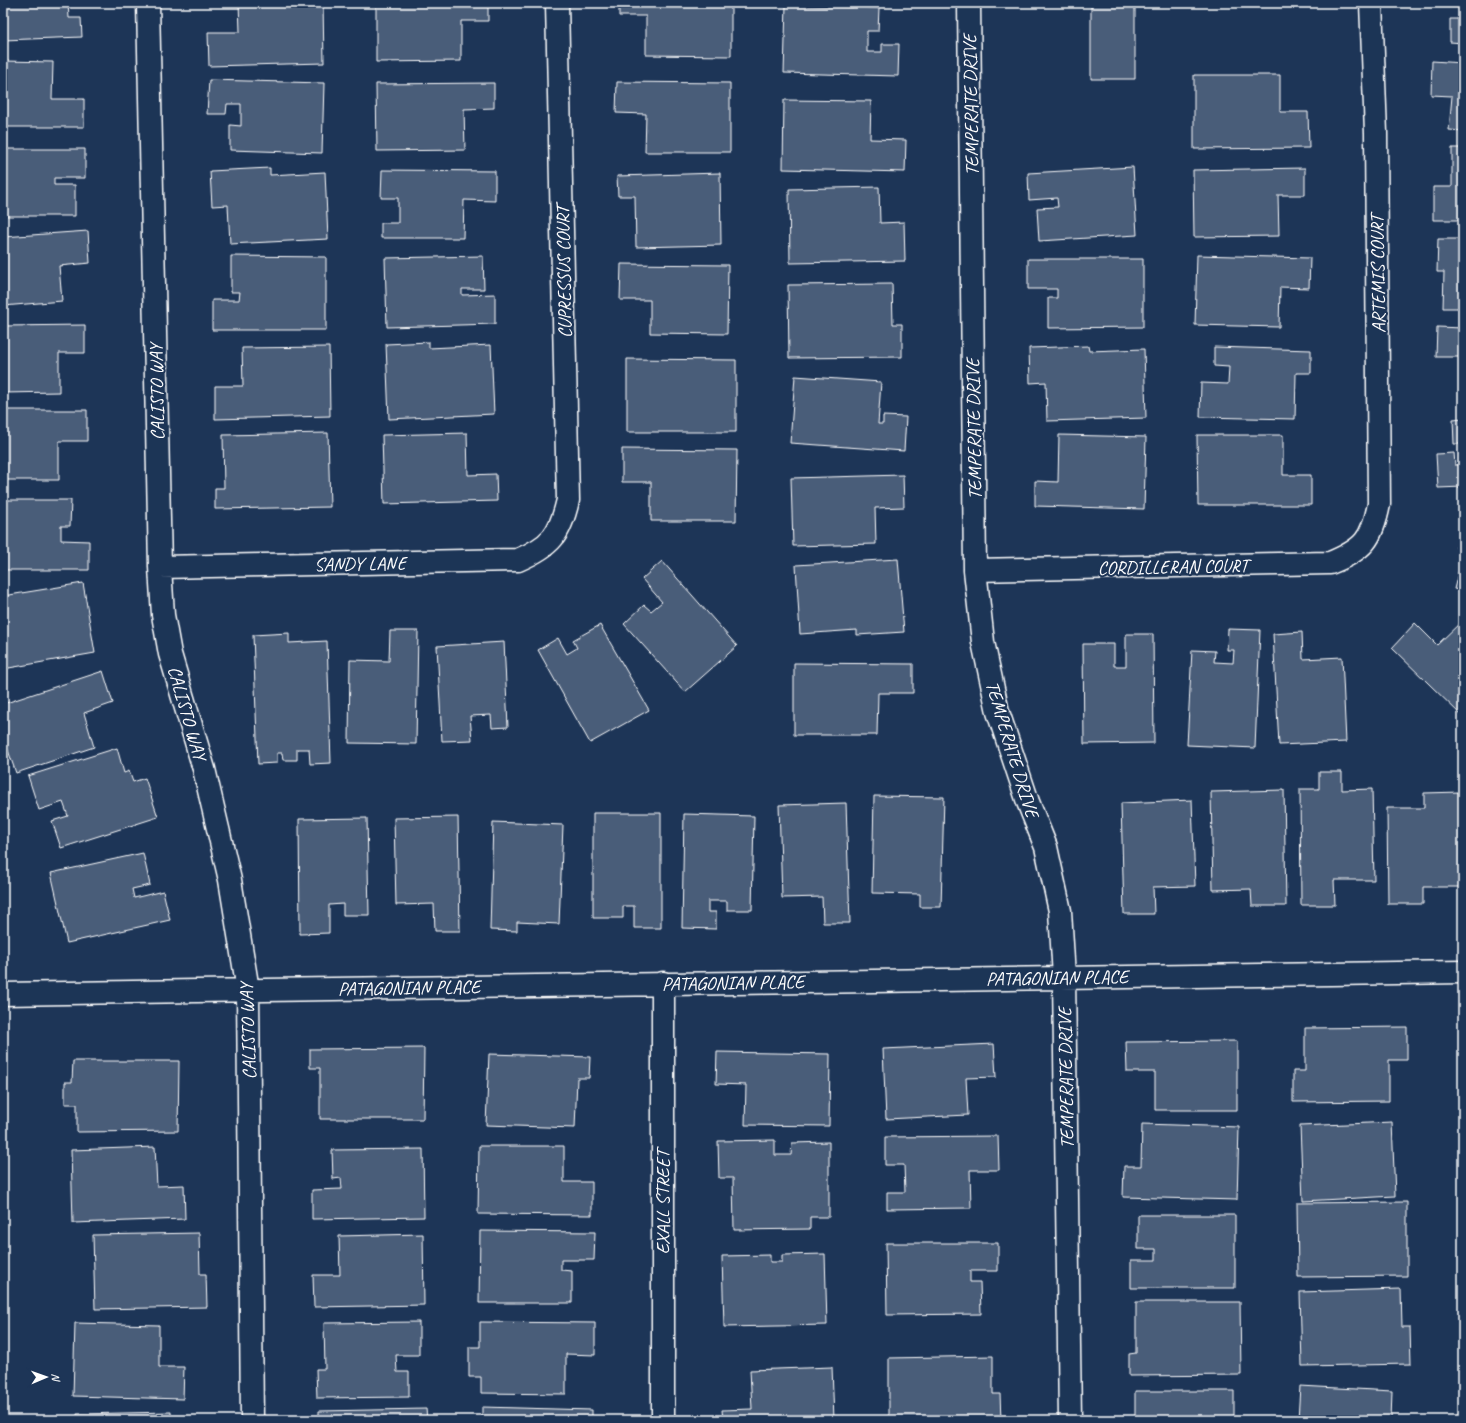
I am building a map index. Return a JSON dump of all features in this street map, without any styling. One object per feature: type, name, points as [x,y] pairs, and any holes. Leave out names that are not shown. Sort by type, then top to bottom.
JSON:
[{"type":"street","name":"CALISTO WAY","points":[[148,3],[160,566],[164,615],[170,654],[204,769],[230,880],[248,990],[252,1420]]},
{"type":"street","name":"CUPRESSUS COURT","points":[[553,538],[563,521],[568,500],[557,3]]},
{"type":"street","name":"TEMPERATE DRIVE","points":[[969,3],[975,570],[983,642],[998,712],[1047,854],[1060,911],[1064,977],[1070,1420]]},
{"type":"street","name":"ARTEMIS COURT","points":[[1365,542],[1376,524],[1379,504],[1376,133],[1371,3]]},
{"type":"street","name":"SANDY LANE","points":[[160,566],[518,560],[537,552],[553,538]]},
{"type":"street","name":"CORDILLERAN COURT","points":[[975,570],[1330,563],[1349,555],[1365,542]]},
{"type":"street","name":"PATAGONIAN PLACE","points":[[3,994],[1463,972]]},
{"type":"street","name":"EXALL STREET","points":[[663,983],[663,1420]]},
{"type":"building","points":[[3,3],[68,3],[69,18],[81,18],[82,37],[3,40]]},
{"type":"building","points":[[239,3],[323,3],[324,63],[209,66],[208,32],[240,32]]},
{"type":"building","points":[[376,3],[488,3],[488,21],[461,21],[461,61],[376,62]]},
{"type":"building","points":[[619,3],[731,3],[731,56],[646,55],[646,16],[619,16]]},
{"type":"building","points":[[1091,3],[1135,3],[1135,79],[1091,79]]},
{"type":"building","points":[[1461,3],[1463,3],[1463,43],[1450,42],[1450,19],[1461,19]]},
{"type":"building","points":[[786,5],[879,8],[878,31],[867,31],[867,52],[882,52],[882,44],[899,44],[898,76],[784,73]]},
{"type":"building","points":[[3,61],[53,62],[52,99],[84,99],[84,127],[3,127]]},
{"type":"building","points":[[1432,61],[1463,63],[1463,131],[1449,130],[1452,96],[1431,95]]},
{"type":"building","points":[[1194,75],[1280,75],[1280,112],[1308,112],[1309,148],[1194,149]]},
{"type":"building","points":[[209,80],[324,83],[322,153],[230,150],[230,125],[241,126],[241,104],[227,104],[226,114],[207,114]]},
{"type":"building","points":[[617,82],[730,83],[730,152],[645,152],[646,114],[616,113]]},
{"type":"building","points":[[494,83],[494,108],[464,109],[465,150],[377,151],[376,84]]},
{"type":"building","points":[[784,100],[871,101],[870,139],[906,140],[905,172],[783,169]]},
{"type":"building","points":[[1452,148],[1463,148],[1463,220],[1433,220],[1433,187],[1452,187]]},
{"type":"building","points":[[3,149],[85,149],[85,178],[54,178],[54,185],[75,185],[75,216],[3,216]]},
{"type":"building","points":[[1133,167],[1137,235],[1039,241],[1037,208],[1058,207],[1057,198],[1029,200],[1028,173]]},
{"type":"building","points":[[270,168],[270,175],[325,172],[328,239],[230,244],[228,205],[212,206],[210,171]]},
{"type":"building","points":[[1305,168],[1305,195],[1278,195],[1279,236],[1194,237],[1193,170]]},
{"type":"building","points":[[382,170],[495,171],[495,201],[464,200],[463,238],[381,238],[381,223],[398,223],[398,198],[381,198]]},
{"type":"building","points":[[720,173],[721,245],[636,247],[635,196],[618,196],[617,176]]},
{"type":"building","points":[[879,187],[880,223],[904,222],[905,261],[790,263],[789,189]]},
{"type":"building","points":[[88,231],[90,263],[59,266],[62,301],[3,306],[3,237]]},
{"type":"building","points":[[1438,239],[1463,239],[1463,308],[1443,308],[1444,272],[1437,272]]},
{"type":"building","points":[[1197,255],[1310,258],[1309,288],[1280,287],[1279,327],[1195,325]]},
{"type":"building","points":[[231,256],[326,257],[326,330],[212,330],[212,300],[239,300],[240,292],[231,292]]},
{"type":"building","points":[[483,256],[484,289],[462,289],[462,295],[495,294],[495,324],[387,327],[385,258]]},
{"type":"building","points":[[1028,259],[1143,259],[1143,327],[1048,328],[1048,298],[1057,298],[1057,289],[1028,289]]},
{"type":"building","points":[[621,264],[728,265],[727,334],[650,333],[650,300],[620,300]]},
{"type":"building","points":[[892,284],[893,324],[902,324],[902,357],[789,358],[788,285]]},
{"type":"building","points":[[85,325],[85,353],[59,353],[59,392],[3,393],[3,326]]},
{"type":"building","points":[[1437,327],[1463,328],[1463,357],[1436,357]]},
{"type":"building","points":[[429,342],[429,348],[491,345],[494,414],[389,419],[386,344]]},
{"type":"building","points":[[1088,346],[1089,351],[1144,349],[1146,418],[1047,421],[1046,382],[1030,383],[1029,348]]},
{"type":"building","points":[[329,347],[330,416],[215,419],[215,386],[243,386],[242,348]]},
{"type":"building","points":[[1214,347],[1311,350],[1311,373],[1296,373],[1295,419],[1200,417],[1201,383],[1228,384],[1229,367],[1214,366]]},
{"type":"building","points":[[627,359],[736,360],[736,432],[627,432]]},
{"type":"building","points":[[795,376],[881,382],[878,424],[883,424],[883,416],[906,417],[904,451],[790,443]]},
{"type":"building","points":[[3,410],[87,410],[87,441],[59,441],[59,480],[3,480]]},
{"type":"building","points":[[1463,418],[1463,444],[1454,444],[1453,419]]},
{"type":"building","points":[[328,433],[330,507],[215,509],[215,488],[224,488],[223,435]]},
{"type":"building","points":[[467,433],[468,475],[496,474],[497,501],[384,504],[382,435]]},
{"type":"building","points":[[1059,435],[1146,437],[1144,509],[1035,506],[1035,481],[1058,482]]},
{"type":"building","points":[[1197,435],[1283,435],[1283,475],[1311,475],[1311,505],[1198,505]]},
{"type":"building","points":[[622,449],[737,450],[736,521],[651,521],[651,482],[622,482]]},
{"type":"building","points":[[1454,453],[1455,465],[1463,465],[1463,487],[1438,488],[1436,454]]},
{"type":"building","points":[[903,475],[904,507],[875,508],[876,544],[793,546],[791,478]]},
{"type":"building","points":[[3,500],[71,500],[70,526],[61,526],[61,540],[89,541],[89,570],[3,570]]},
{"type":"building","points":[[1463,519],[1463,550],[1456,548]]},
{"type":"building","points":[[1463,553],[1463,591],[1454,589]]},
{"type":"building","points":[[898,559],[904,632],[857,635],[857,630],[800,634],[796,565]]},
{"type":"building","points":[[662,561],[737,646],[685,692],[624,624],[644,605],[651,611],[662,602],[642,579]]},
{"type":"building","points":[[83,583],[95,653],[3,669],[3,596]]},
{"type":"building","points":[[1463,620],[1463,717],[1392,648],[1415,623],[1437,645]]},
{"type":"building","points":[[600,625],[649,710],[590,743],[538,650],[558,638],[567,654],[577,648],[573,640]]},
{"type":"building","points":[[1228,629],[1260,630],[1255,748],[1187,745],[1192,650],[1215,651],[1214,662],[1233,663],[1234,650],[1227,650]]},
{"type":"building","points":[[390,631],[418,631],[416,744],[349,743],[350,660],[389,661]]},
{"type":"building","points":[[1302,632],[1303,659],[1342,657],[1346,742],[1279,745],[1273,634]]},
{"type":"building","points":[[289,633],[289,643],[327,641],[331,763],[310,764],[309,749],[297,749],[297,760],[283,760],[282,753],[277,753],[277,763],[258,764],[253,635]]},
{"type":"building","points":[[1126,634],[1153,634],[1154,743],[1084,744],[1083,644],[1114,644],[1114,666],[1126,666]]},
{"type":"building","points":[[504,642],[508,727],[492,728],[491,715],[470,716],[472,740],[442,741],[437,646]]},
{"type":"building","points":[[794,663],[913,664],[913,693],[878,693],[877,735],[794,735]]},
{"type":"building","points":[[103,671],[113,703],[84,713],[94,747],[16,773],[3,736],[3,704]]},
{"type":"building","points":[[117,748],[124,773],[129,771],[133,782],[145,778],[158,817],[61,848],[52,821],[68,816],[63,802],[39,810],[28,776]]},
{"type":"building","points":[[1319,772],[1342,772],[1342,790],[1372,789],[1374,880],[1334,880],[1335,905],[1301,905],[1300,789],[1319,789]]},
{"type":"building","points":[[1284,790],[1286,906],[1252,906],[1251,889],[1213,890],[1211,792]]},
{"type":"building","points":[[1461,792],[1462,887],[1423,887],[1423,904],[1388,904],[1387,808],[1424,808],[1424,793]]},
{"type":"building","points":[[874,796],[944,797],[941,907],[920,907],[920,894],[872,893]]},
{"type":"building","points":[[1192,800],[1195,886],[1153,887],[1154,914],[1124,914],[1121,803]]},
{"type":"building","points":[[846,803],[850,923],[823,923],[822,897],[782,898],[779,805]]},
{"type":"building","points":[[593,813],[661,813],[661,928],[634,928],[634,906],[623,906],[623,918],[593,918]]},
{"type":"building","points":[[684,814],[754,816],[752,910],[727,910],[727,901],[708,901],[708,912],[716,912],[716,929],[682,928]]},
{"type":"building","points":[[458,817],[460,931],[435,931],[434,904],[396,905],[394,818]]},
{"type":"building","points":[[367,818],[369,915],[343,915],[343,904],[329,905],[329,933],[300,934],[299,819]]},
{"type":"building","points":[[493,822],[563,825],[559,924],[517,922],[517,931],[490,930]]},
{"type":"building","points":[[143,853],[150,885],[132,889],[134,898],[163,891],[170,920],[67,943],[51,873]]},
{"type":"building","points":[[1407,1027],[1407,1060],[1389,1060],[1389,1101],[1293,1102],[1293,1071],[1305,1071],[1305,1028]]},
{"type":"building","points":[[1237,1041],[1237,1110],[1155,1110],[1155,1072],[1127,1072],[1126,1042]]},
{"type":"building","points":[[994,1044],[996,1077],[966,1078],[968,1115],[886,1119],[883,1049]]},
{"type":"building","points":[[424,1048],[423,1119],[320,1119],[320,1068],[310,1068],[310,1049]]},
{"type":"building","points":[[717,1052],[830,1054],[829,1126],[745,1125],[746,1085],[716,1084]]},
{"type":"building","points":[[489,1054],[590,1057],[589,1078],[577,1078],[575,1128],[486,1125]]},
{"type":"building","points":[[73,1061],[179,1061],[178,1131],[77,1132],[77,1104],[65,1104],[65,1082],[72,1082]]},
{"type":"building","points":[[1392,1122],[1395,1196],[1303,1201],[1300,1126]]},
{"type":"building","points":[[1142,1124],[1239,1127],[1237,1200],[1123,1197],[1124,1166],[1141,1166]]},
{"type":"building","points":[[998,1136],[999,1170],[970,1170],[971,1208],[887,1209],[887,1192],[905,1192],[904,1165],[885,1165],[885,1137]]},
{"type":"building","points":[[775,1140],[775,1155],[791,1155],[792,1143],[829,1142],[829,1217],[810,1217],[810,1229],[734,1230],[733,1178],[719,1178],[718,1141]]},
{"type":"building","points":[[479,1146],[564,1146],[564,1182],[592,1182],[592,1215],[478,1214]]},
{"type":"building","points":[[155,1147],[157,1186],[184,1185],[185,1219],[73,1223],[71,1150]]},
{"type":"building","points":[[423,1149],[424,1217],[312,1219],[312,1190],[342,1189],[341,1178],[333,1179],[332,1150]]},
{"type":"building","points":[[1407,1202],[1407,1276],[1298,1277],[1297,1203]]},
{"type":"building","points":[[1138,1215],[1235,1215],[1235,1288],[1131,1288],[1131,1260],[1156,1260],[1156,1249],[1138,1249]]},
{"type":"building","points":[[480,1231],[595,1232],[594,1260],[561,1260],[561,1270],[572,1271],[572,1303],[479,1303]]},
{"type":"building","points":[[199,1233],[200,1274],[206,1274],[207,1307],[95,1309],[93,1235]]},
{"type":"building","points":[[423,1234],[424,1305],[314,1307],[313,1275],[340,1275],[339,1236]]},
{"type":"building","points":[[886,1243],[998,1243],[998,1271],[970,1271],[970,1282],[980,1282],[981,1314],[887,1315]]},
{"type":"building","points":[[825,1254],[827,1325],[724,1327],[722,1256],[770,1255],[770,1262],[782,1262],[782,1255]]},
{"type":"building","points":[[1401,1289],[1402,1327],[1410,1327],[1411,1364],[1302,1366],[1300,1292]]},
{"type":"building","points":[[1136,1302],[1240,1302],[1241,1375],[1129,1376],[1129,1354],[1136,1353]]},
{"type":"building","points":[[419,1322],[419,1355],[396,1355],[397,1372],[409,1372],[409,1397],[317,1398],[316,1369],[325,1369],[324,1323]]},
{"type":"building","points":[[480,1322],[595,1323],[595,1355],[566,1354],[566,1394],[481,1393],[481,1377],[469,1377],[469,1347],[480,1347]]},
{"type":"building","points":[[75,1323],[159,1325],[159,1367],[184,1367],[183,1399],[73,1396]]},
{"type":"building","points":[[993,1356],[993,1394],[1000,1394],[1001,1420],[889,1420],[889,1358]]},
{"type":"building","points":[[832,1367],[834,1420],[723,1420],[722,1410],[752,1409],[750,1370]]},
{"type":"building","points":[[1300,1386],[1392,1391],[1391,1420],[1298,1420]]},
{"type":"building","points":[[1135,1391],[1234,1391],[1234,1420],[1135,1420]]},
{"type":"building","points":[[482,1407],[592,1410],[592,1420],[482,1420]]},
{"type":"building","points":[[426,1409],[427,1420],[319,1420],[319,1411]]},
{"type":"building","points":[[171,1412],[171,1420],[77,1420],[77,1414]]}]
